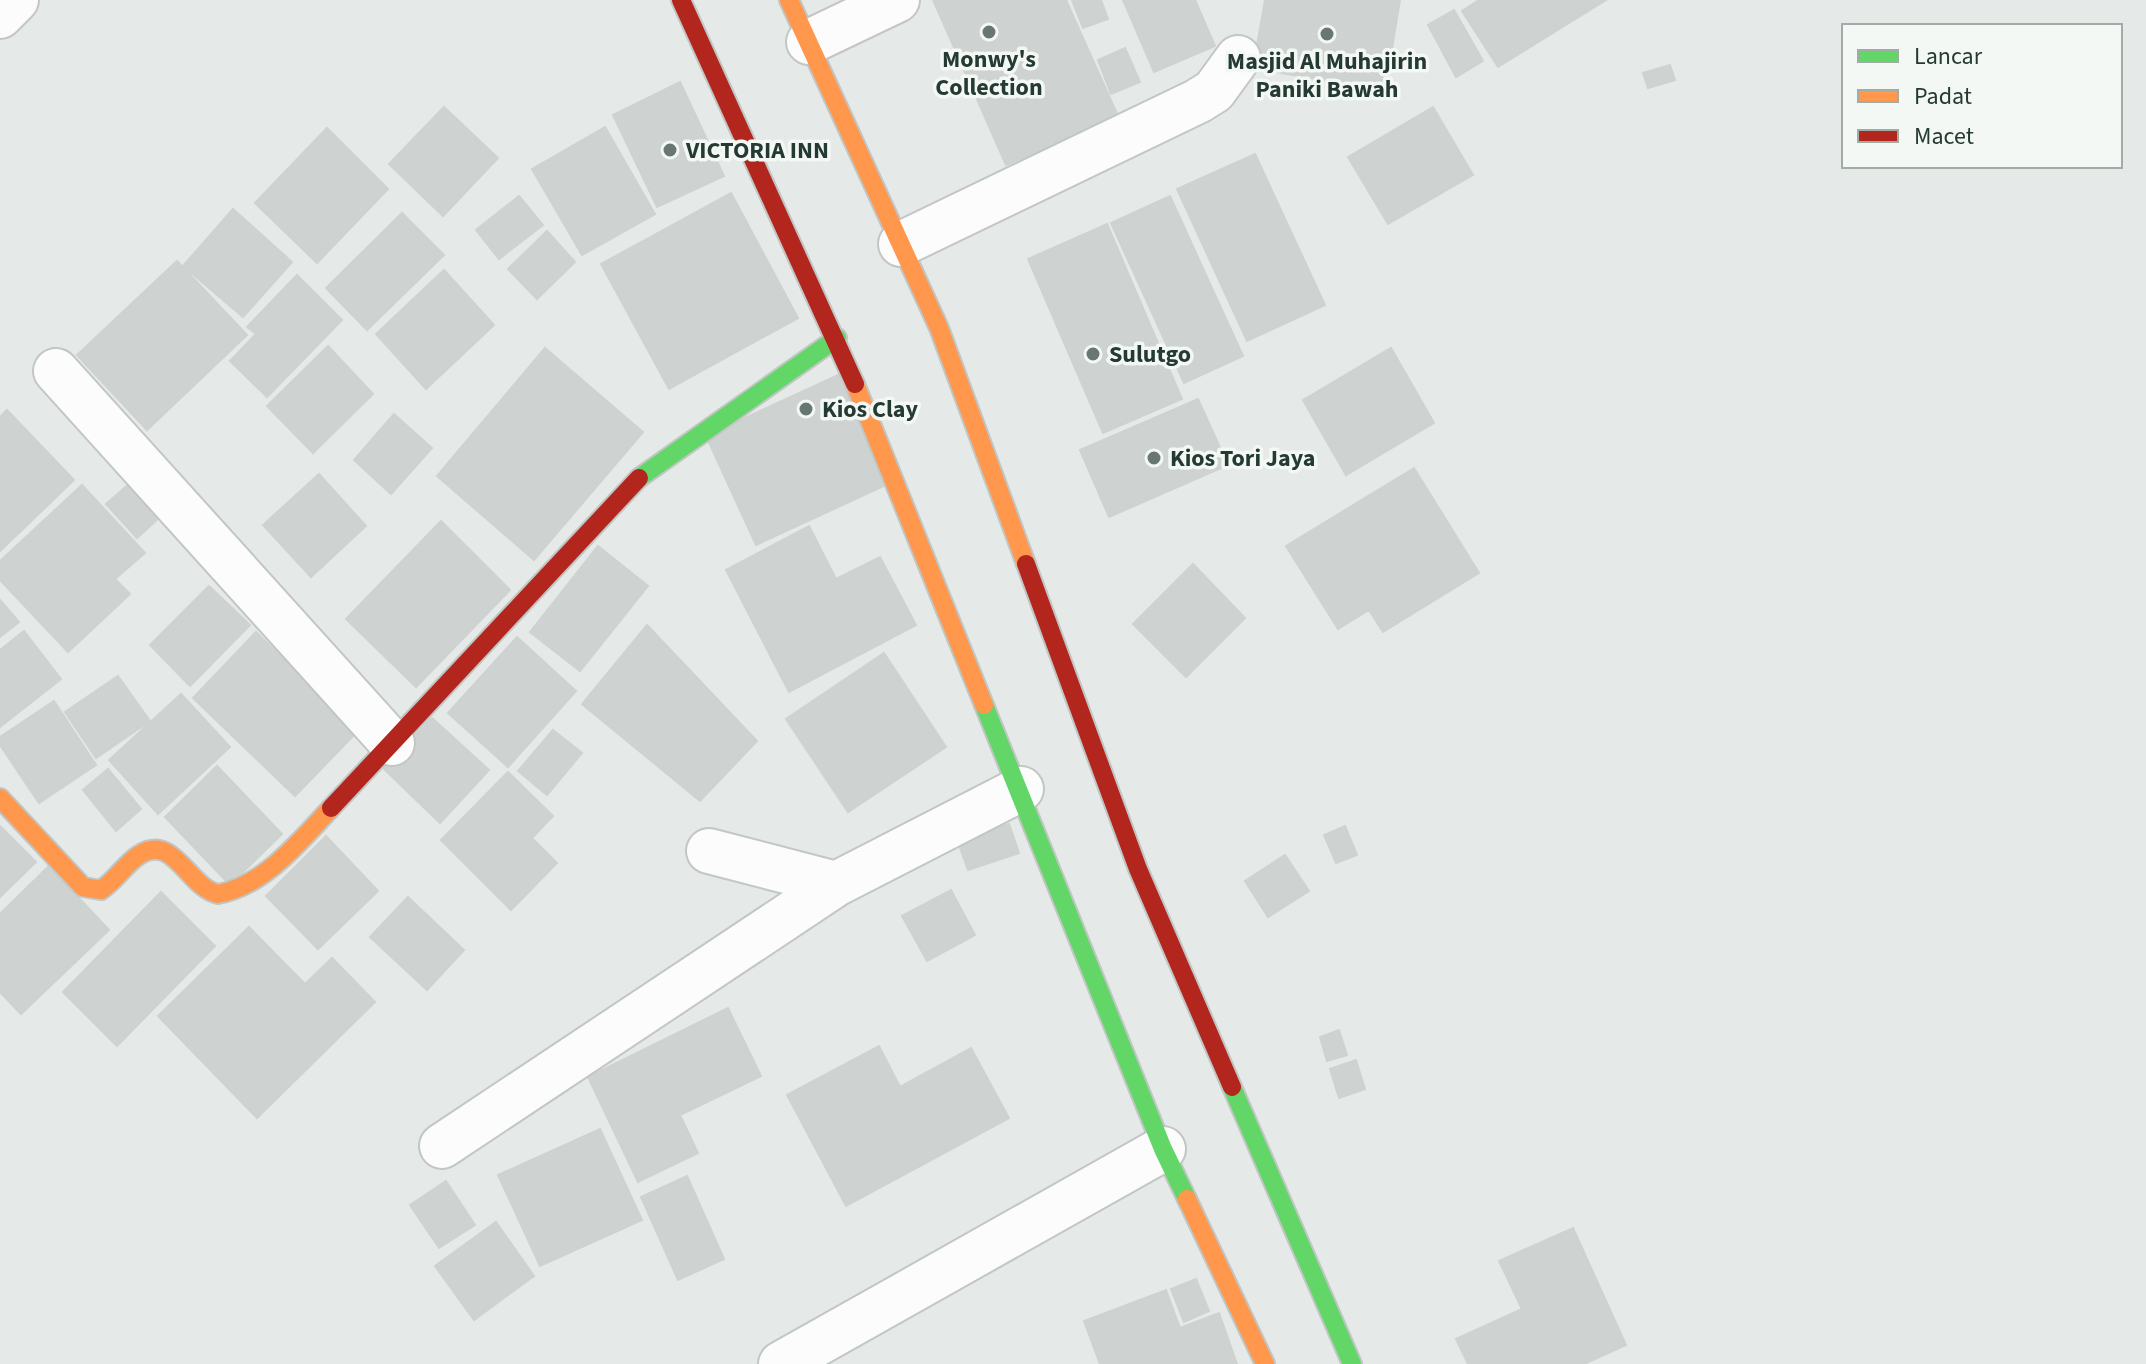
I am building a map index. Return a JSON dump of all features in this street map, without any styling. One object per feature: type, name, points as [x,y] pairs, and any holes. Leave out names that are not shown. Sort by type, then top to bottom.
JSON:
[{"type":"main road","points":[[681,0],[837,338],[1021,789],[1163,1149],[1265,1364]]},
{"type":"main road","points":[[789,0],[939,328],[1138,869],[1352,1364]]},
{"type":"main road","points":[[0,798],[83,887],[101,890],[118,880],[143,851],[163,849],[200,886],[221,894],[243,884],[289,851],[643,474],[837,338]]},
{"type":"street","points":[[0,16],[16,0]]},
{"type":"street","points":[[809,42],[897,0]]},
{"type":"street","points":[[901,244],[1198,101],[1214,91],[1238,58]]},
{"type":"street","points":[[56,371],[392,743]]},
{"type":"street","points":[[442,1146],[836,884],[1021,789]]},
{"type":"street","points":[[709,851],[836,884]]},
{"type":"street","points":[[781,1364],[1163,1149]]},
{"type":"building","points":[[933,0],[1066,0],[1118,116],[1006,165]]},
{"type":"building","points":[[1072,0],[1101,0],[1108,19],[1083,28]]},
{"type":"building","points":[[1123,0],[1185,0],[1133,23]]},
{"type":"building","points":[[1185,0],[1195,0],[1215,46],[1154,72],[1133,23]]},
{"type":"building","name":"Masjid Al Muhajirin Paniki Bawah","points":[[1265,0],[1400,0],[1385,91],[1253,68]]},
{"type":"building","points":[[1479,0],[1606,0],[1498,67],[1462,11]]},
{"type":"building","points":[[1454,10],[1483,61],[1456,77],[1428,25]]},
{"type":"building","points":[[1125,48],[1140,82],[1111,94],[1098,60]]},
{"type":"building","points":[[1670,65],[1675,80],[1648,88],[1643,73]]},
{"type":"building","points":[[680,82],[724,176],[657,207],[613,115]]},
{"type":"building","points":[[444,107],[498,158],[443,216],[389,164]]},
{"type":"building","points":[[1433,107],[1473,175],[1388,224],[1348,157]]},
{"type":"building","points":[[605,127],[655,214],[582,255],[532,169]]},
{"type":"building","points":[[327,128],[388,189],[317,263],[255,203]]},
{"type":"building","points":[[1255,154],[1325,305],[1247,341],[1177,189]]},
{"type":"building","points":[[731,193],[798,318],[669,389],[601,264]]},
{"type":"building","points":[[519,196],[543,225],[499,259],[476,230]]},
{"type":"building","points":[[1170,196],[1243,356],[1184,383],[1111,223]]},
{"type":"building","points":[[233,209],[292,262],[243,317],[183,266]]},
{"type":"building","points":[[402,213],[444,255],[367,330],[326,288]]},
{"type":"building","points":[[1107,224],[1182,399],[1103,433],[1028,259]]},
{"type":"building","points":[[547,231],[575,262],[537,299],[508,269]]},
{"type":"building","points":[[177,261],[247,335],[147,430],[77,355]]},
{"type":"building","points":[[444,270],[494,325],[426,389],[376,334]]},
{"type":"building","points":[[297,275],[342,320],[267,397],[230,361],[256,334],[247,327]]},
{"type":"building","points":[[328,346],[373,394],[313,453],[267,406]]},
{"type":"building","points":[[545,348],[643,432],[534,560],[437,476]]},
{"type":"building","points":[[1391,348],[1434,423],[1346,475],[1303,400]]},
{"type":"building","points":[[838,375],[888,484],[756,545],[706,436]]},
{"type":"building","name":"Kios Tori Jaya","points":[[1198,399],[1228,465],[1109,517],[1080,450]]},
{"type":"building","points":[[7,410],[74,480],[0,551],[0,417]]},
{"type":"building","points":[[394,414],[432,448],[391,494],[354,460]]},
{"type":"building","points":[[1414,468],[1479,573],[1383,632],[1369,610],[1338,629],[1286,546]]},
{"type":"building","points":[[319,474],[366,526],[311,577],[263,525]]},
{"type":"building","points":[[129,484],[159,518],[137,538],[106,504]]},
{"type":"building","points":[[82,485],[145,553],[115,579],[130,594],[68,652],[0,580],[0,561]]},
{"type":"building","points":[[441,521],[510,590],[416,687],[346,619]]},
{"type":"building","points":[[809,526],[836,579],[880,557],[916,625],[789,692],[726,570]]},
{"type":"building","points":[[598,546],[648,586],[580,671],[530,632]]},
{"type":"building","points":[[1193,564],[1245,618],[1186,677],[1133,624]]},
{"type":"building","points":[[209,586],[250,625],[190,686],[150,645]]},
{"type":"building","points":[[0,600],[19,622],[0,637]]},
{"type":"building","points":[[647,625],[757,741],[700,801],[582,704]]},
{"type":"building","points":[[24,631],[61,679],[0,727],[0,650]]},
{"type":"building","points":[[256,632],[358,731],[295,796],[193,698]]},
{"type":"building","points":[[517,637],[576,691],[508,767],[448,713]]},
{"type":"building","points":[[884,653],[946,747],[848,812],[786,719]]},
{"type":"building","points":[[118,676],[150,721],[96,758],[65,712]]},
{"type":"building","points":[[181,694],[230,747],[158,814],[109,760]]},
{"type":"building","points":[[54,701],[96,765],[39,803],[0,745],[0,737]]},
{"type":"building","points":[[432,718],[489,770],[440,823],[384,769]]},
{"type":"building","points":[[553,730],[582,753],[547,795],[518,771]]},
{"type":"building","points":[[217,766],[282,834],[230,885],[165,817]]},
{"type":"building","points":[[108,769],[141,809],[116,831],[83,790]]},
{"type":"building","points":[[508,772],[553,816],[532,838],[557,863],[511,910],[441,840]]},
{"type":"building","points":[[1009,824],[1019,853],[968,870],[958,842]]},
{"type":"building","points":[[0,826],[36,862],[0,897]]},
{"type":"building","points":[[1345,826],[1357,855],[1336,863],[1324,835]]},
{"type":"building","points":[[326,836],[378,891],[318,949],[266,896]]},
{"type":"building","points":[[1285,855],[1309,891],[1268,917],[1245,881]]},
{"type":"building","points":[[49,866],[109,930],[21,1014],[0,992],[0,914]]},
{"type":"building","points":[[951,890],[975,935],[927,961],[902,916]]},
{"type":"building","points":[[161,892],[215,946],[117,1046],[63,992]]},
{"type":"building","points":[[408,897],[464,950],[427,990],[370,937]]},
{"type":"building","points":[[249,927],[305,984],[332,958],[375,1002],[257,1118],[158,1016]]},
{"type":"building","points":[[728,1008],[761,1076],[680,1115],[698,1153],[638,1182],[588,1077]]},
{"type":"building","points":[[1339,1030],[1347,1055],[1327,1061],[1320,1037]]},
{"type":"building","points":[[879,1046],[900,1087],[971,1048],[1009,1118],[846,1206],[787,1095]]},
{"type":"building","points":[[1356,1060],[1365,1089],[1339,1098],[1330,1069]]},
{"type":"building","points":[[600,1129],[642,1220],[540,1266],[498,1175]]},
{"type":"building","points":[[687,1176],[724,1259],[678,1280],[641,1197]]},
{"type":"building","points":[[446,1181],[475,1225],[439,1248],[410,1205]]},
{"type":"building","points":[[496,1222],[534,1276],[474,1320],[435,1266]]},
{"type":"building","points":[[1573,1228],[1626,1345],[1584,1364],[1468,1364],[1456,1339],[1522,1309],[1499,1261]]},
{"type":"building","points":[[1196,1279],[1209,1311],[1184,1322],[1171,1289]]},
{"type":"building","points":[[1166,1290],[1180,1328],[1219,1313],[1237,1364],[1100,1364],[1084,1321]]},
{"type":"traffic: fast","points":[[639,478],[837,338]]},
{"type":"traffic: fast","points":[[984,705],[1163,1149],[1187,1199]]},
{"type":"traffic: fast","points":[[1232,1087],[1352,1364]]},
{"type":"traffic: slow","points":[[789,0],[939,328],[1026,564]]},
{"type":"traffic: slow","points":[[855,384],[984,705]]},
{"type":"traffic: slow","points":[[0,798],[83,887],[101,890],[134,859],[151,850],[171,856],[198,882],[218,894],[251,882],[266,872],[331,808]]},
{"type":"traffic: slow","points":[[1187,1199],[1265,1364]]},
{"type":"traffic: jam","points":[[681,0],[855,384]]},
{"type":"traffic: jam","points":[[331,808],[639,478]]},
{"type":"traffic: jam","points":[[1026,564],[1138,869],[1232,1087]]},
{"type":"place","name":"Monwy's Collection","points":[[989,32]]},
{"type":"place","name":"Masjid Al Muhajirin Paniki Bawah","points":[[1327,34]]},
{"type":"place","name":"VICTORIA INN","points":[[670,150]]},
{"type":"place","name":"Sulutgo","points":[[1093,354]]},
{"type":"place","name":"Kios Clay","points":[[806,409]]},
{"type":"place","name":"Kios Tori Jaya","points":[[1154,458]]}]
